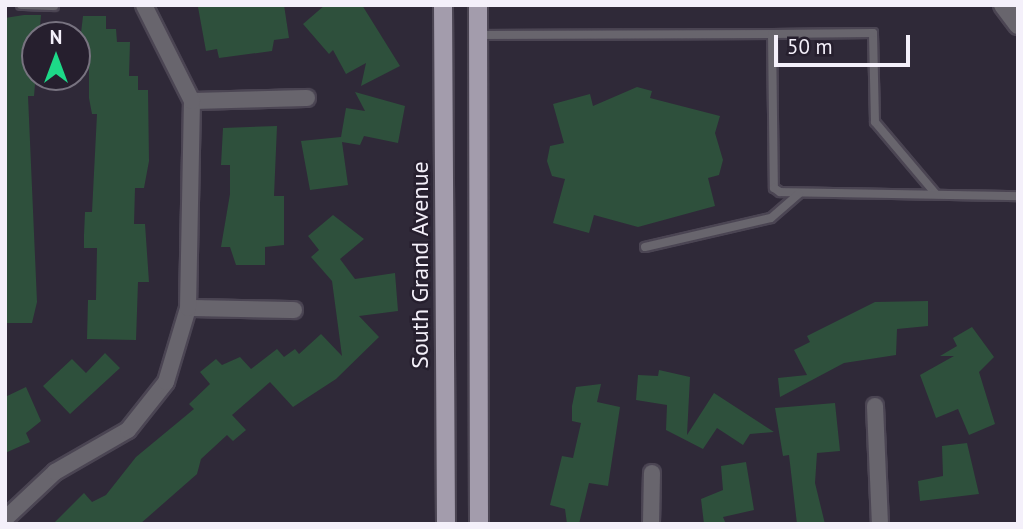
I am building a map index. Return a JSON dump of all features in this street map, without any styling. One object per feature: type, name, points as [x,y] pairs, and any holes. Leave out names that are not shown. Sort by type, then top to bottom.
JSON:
[{"type":"main road","name":"South Grand Avenue","points":[[443,5],[446,524]]},
{"type":"main road","points":[[478,5],[479,524]]},
{"type":"street","points":[[5,519],[55,472],[128,430],[166,382],[188,308],[192,101],[144,5]]},
{"type":"street","points":[[1003,5],[1018,26]]},
{"type":"street","points":[[192,101],[307,98]]},
{"type":"street","points":[[188,308],[294,310]]},
{"type":"street","points":[[875,406],[880,524]]},
{"type":"street","points":[[651,524],[652,473]]},
{"type":"lane","points":[[21,5],[54,6]]},
{"type":"lane","points":[[478,35],[873,33],[875,122],[935,193]]},
{"type":"lane","points":[[772,34],[774,188],[799,194],[935,193],[1018,197]]},
{"type":"lane","points":[[645,247],[771,218],[799,194]]},
{"type":"building","points":[[284,5],[289,38],[274,40],[272,51],[219,58],[217,49],[206,51],[198,7]]},
{"type":"building","points":[[325,5],[362,5],[400,66],[361,86],[366,63],[346,74],[333,50],[329,54],[303,24]]},
{"type":"building","points":[[41,15],[40,21],[21,21],[21,91],[34,91],[34,96],[28,96],[37,302],[32,323],[5,323],[5,18]]},
{"type":"building","points":[[83,16],[106,16],[106,29],[116,29],[117,42],[130,42],[129,76],[138,76],[138,90],[148,90],[149,161],[144,188],[135,188],[134,224],[145,224],[149,282],[138,282],[136,340],[87,339],[88,300],[96,300],[97,248],[84,248],[85,212],[92,212],[97,114],[92,114],[89,98],[91,21],[82,21]]},
{"type":"building","points":[[637,87],[652,91],[650,98],[720,116],[715,133],[723,160],[719,175],[708,178],[715,206],[638,227],[594,215],[589,233],[553,223],[565,179],[552,176],[547,161],[550,146],[564,143],[553,104],[590,94],[593,106]]},
{"type":"building","points":[[355,92],[405,106],[398,143],[364,136],[360,145],[342,142],[348,185],[310,190],[301,141],[341,137],[346,108],[365,111]]},
{"type":"building","points":[[277,126],[274,196],[284,196],[284,245],[265,247],[265,265],[236,265],[230,247],[221,247],[230,194],[230,165],[221,165],[223,128]]},
{"type":"building","points":[[333,215],[364,239],[340,259],[355,279],[395,273],[398,311],[359,316],[379,337],[336,379],[293,407],[270,382],[232,415],[246,430],[233,441],[227,435],[201,459],[197,474],[140,524],[53,524],[84,493],[92,502],[106,495],[136,457],[194,409],[189,404],[210,384],[200,372],[216,359],[222,365],[240,357],[251,369],[277,349],[284,357],[295,349],[299,354],[321,334],[342,356],[332,281],[311,257],[319,250],[308,236]]},
{"type":"building","points":[[928,301],[928,326],[897,329],[896,355],[844,363],[780,397],[778,378],[807,375],[794,350],[810,342],[807,336],[875,302]]},
{"type":"building","points":[[972,327],[994,357],[979,372],[995,424],[969,435],[958,409],[936,418],[920,375],[954,356],[940,356],[957,346],[953,338]]},
{"type":"building","points":[[105,353],[120,368],[70,414],[43,386],[72,359],[86,373]]},
{"type":"building","points":[[659,370],[690,377],[687,435],[714,393],[774,432],[750,434],[743,445],[717,428],[703,449],[666,430],[667,405],[636,400],[638,375],[658,376]]},
{"type":"building","points":[[601,384],[597,402],[620,407],[608,486],[589,483],[579,524],[567,524],[565,509],[550,505],[562,456],[573,458],[581,423],[572,421],[576,387]]},
{"type":"building","points":[[26,387],[41,421],[26,433],[30,442],[5,453],[5,397]]},
{"type":"building","points":[[835,403],[840,451],[817,453],[815,483],[825,524],[797,524],[789,455],[783,456],[775,408]]},
{"type":"building","points":[[967,443],[979,494],[920,501],[918,481],[943,476],[942,446]]},
{"type":"building","points":[[746,462],[754,510],[723,517],[726,524],[704,524],[701,499],[723,490],[721,466]]}]
